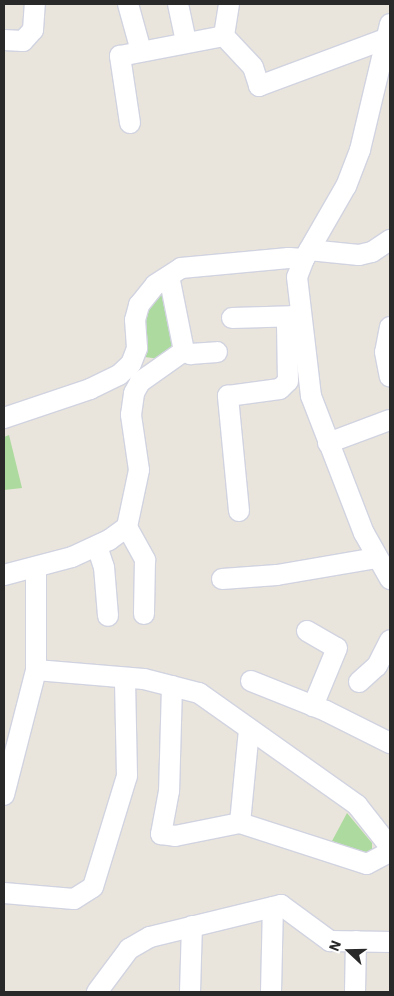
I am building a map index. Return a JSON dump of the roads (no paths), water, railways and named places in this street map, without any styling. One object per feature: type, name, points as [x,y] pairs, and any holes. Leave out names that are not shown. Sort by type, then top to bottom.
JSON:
[{"type":"street","points":[[4,40],[23,41],[33,30],[35,4]]},
{"type":"street","points":[[128,4],[141,51]]},
{"type":"street","points":[[178,4],[186,41]]},
{"type":"street","points":[[224,36],[228,4]]},
{"type":"street","points":[[224,36],[253,66],[259,86],[389,31],[384,82],[346,186],[306,254],[298,277],[296,316],[307,382],[328,443],[376,558],[390,579]]},
{"type":"street","points":[[130,123],[120,56],[186,41],[224,36]]},
{"type":"street","points":[[4,418],[90,389],[119,375],[131,364],[137,348],[135,320],[139,305],[155,285],[181,268],[289,258],[306,254],[359,255],[372,252],[390,240]]},
{"type":"street","points":[[169,276],[184,351]]},
{"type":"street","points":[[232,318],[296,316]]},
{"type":"street","points":[[239,511],[228,396],[280,389],[288,381],[287,326],[296,316]]},
{"type":"street","points":[[390,327],[385,352],[390,377]]},
{"type":"street","points":[[184,351],[190,354],[217,352]]},
{"type":"street","points":[[144,614],[145,560],[127,527],[139,470],[131,415],[134,392],[140,382],[184,351]]},
{"type":"street","points":[[328,443],[390,420]]},
{"type":"street","points":[[4,575],[36,568],[97,546],[127,527]]},
{"type":"street","points":[[97,546],[104,567],[108,616]]},
{"type":"street","points":[[222,579],[277,575],[376,558]]},
{"type":"street","points":[[4,795],[36,670],[36,568]]},
{"type":"street","points":[[307,631],[337,648],[313,706]]},
{"type":"street","points":[[359,682],[376,666],[390,640]]},
{"type":"street","points":[[36,670],[125,678],[199,693],[356,805],[390,847]]},
{"type":"street","points":[[4,893],[74,900],[93,887],[127,776],[125,678]]},
{"type":"street","points":[[251,681],[313,706],[390,743]]},
{"type":"street","points":[[172,686],[169,791],[161,834],[175,836],[240,823],[367,864],[390,852]]},
{"type":"street","points":[[240,823],[249,729]]},
{"type":"street","points":[[102,988],[128,949],[150,938],[281,905],[330,941],[390,942]]},
{"type":"street","points":[[271,992],[273,907]]},
{"type":"street","points":[[190,992],[192,926]]},
{"type":"street","points":[[355,992],[356,941]]}]
